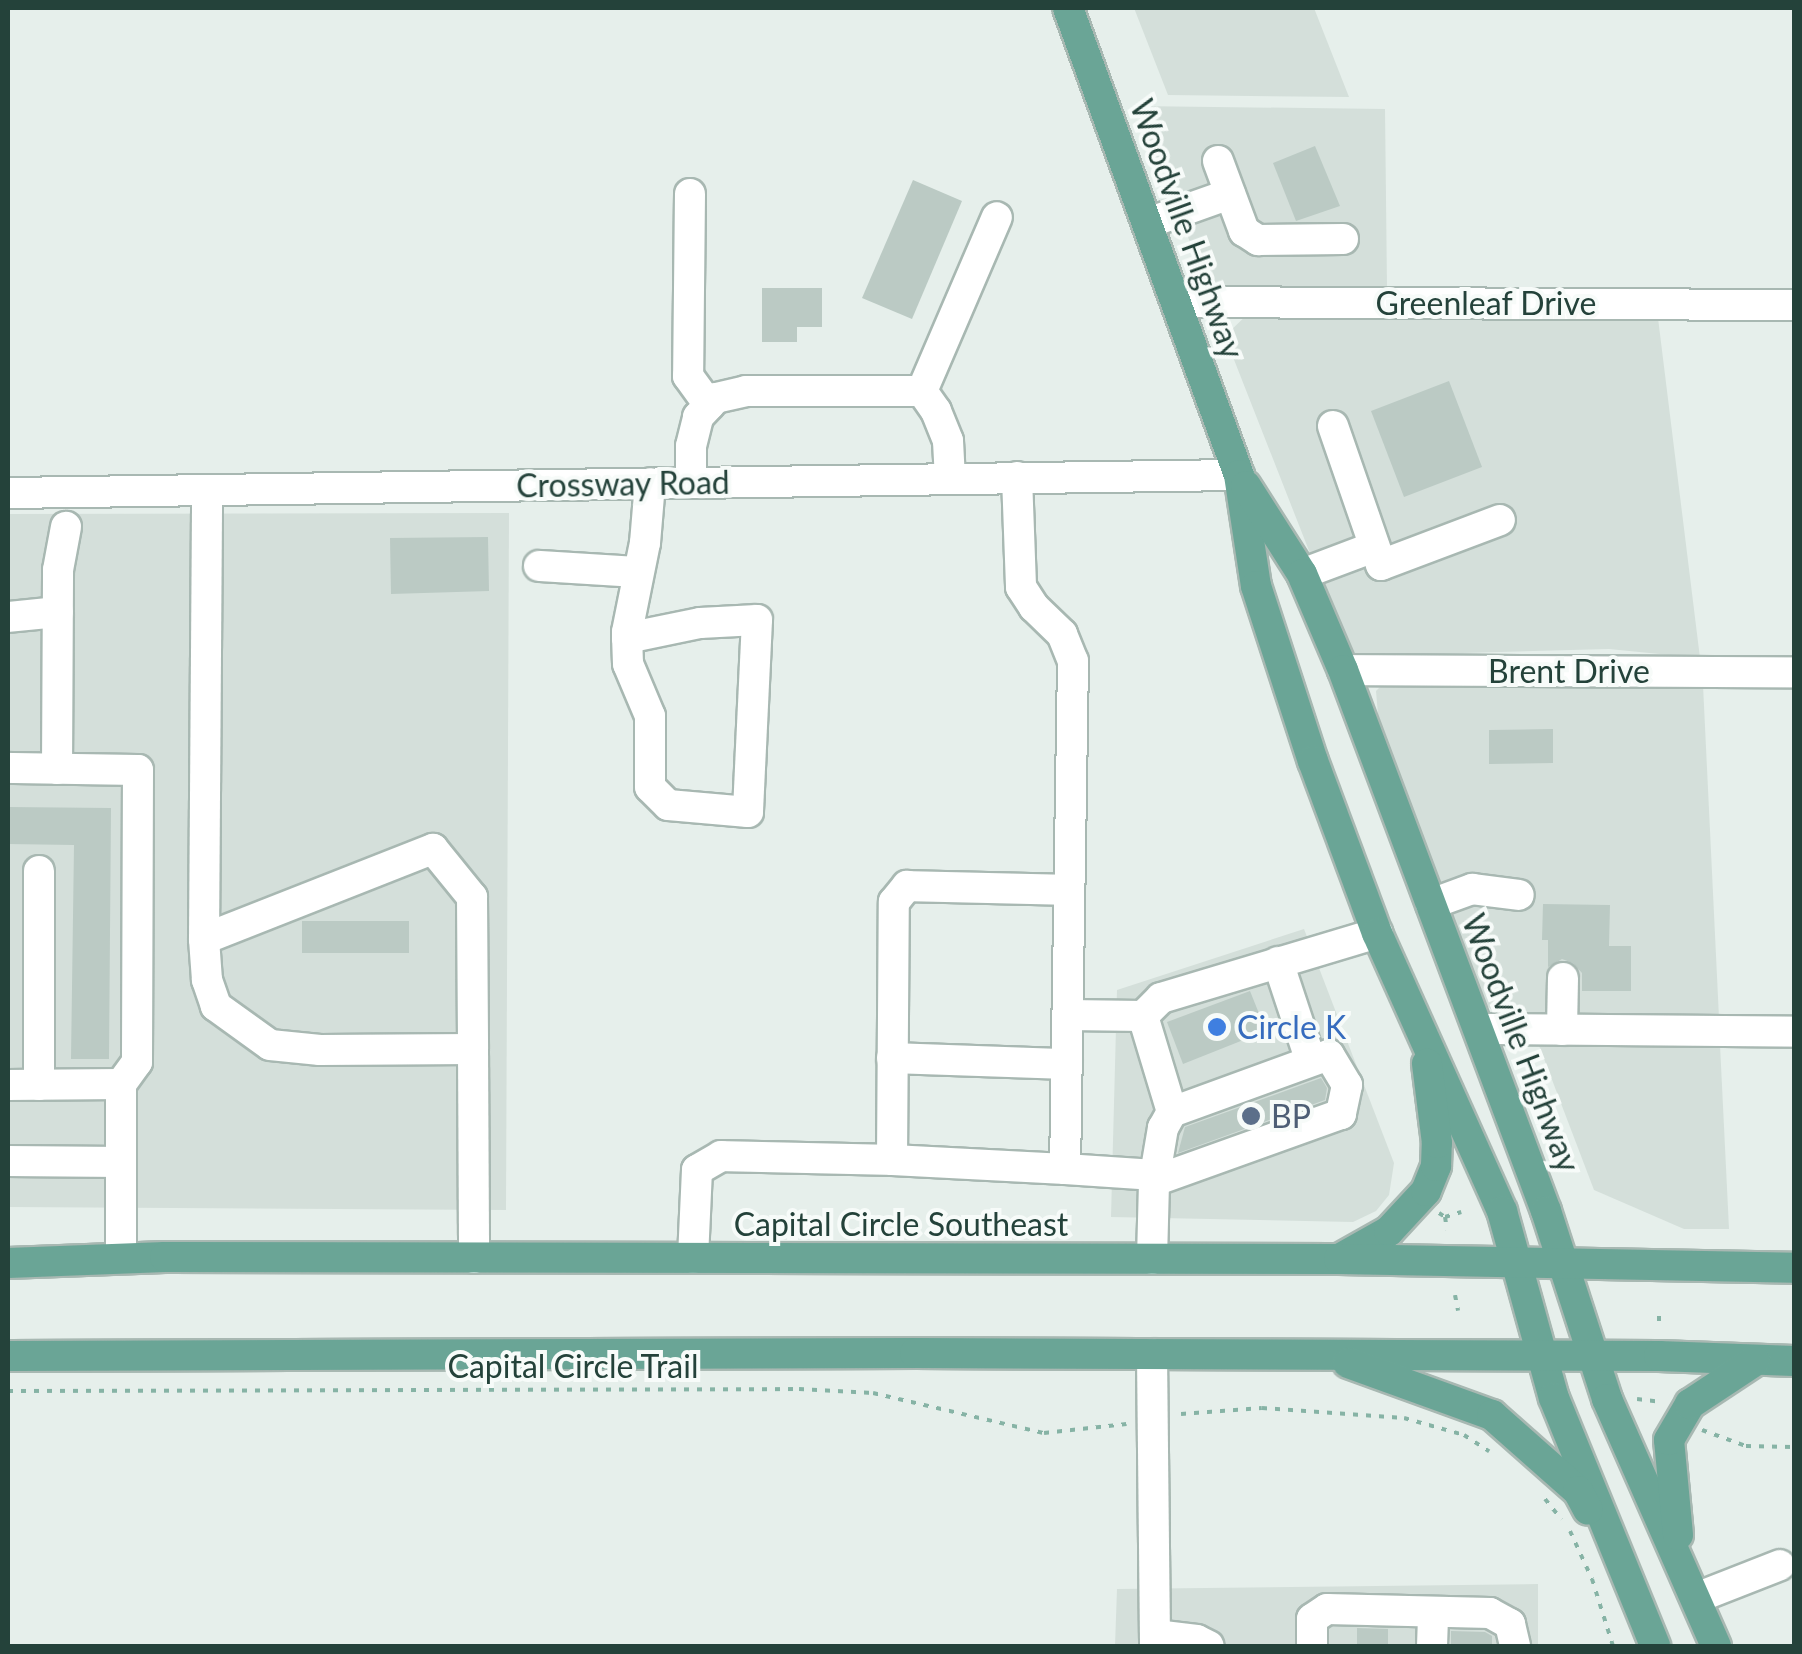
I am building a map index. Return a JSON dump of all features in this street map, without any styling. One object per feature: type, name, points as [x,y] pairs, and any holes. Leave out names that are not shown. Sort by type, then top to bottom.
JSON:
[{"type":"main road","name":"Woodville Highway","points":[[1068,8],[1239,475],[1256,586],[1313,761],[1377,933],[1502,1211],[1554,1398],[1655,1646]]},
{"type":"main road","name":"Woodville Highway","points":[[1239,475],[1302,574],[1343,670],[1480,1029],[1607,1399],[1716,1646]]},
{"type":"main road","points":[[1339,1259],[1406,1216],[1426,1191],[1436,1166],[1423,1035]]},
{"type":"main road","name":"Capital Circle Southeast","points":[[8,1262],[121,1258],[1339,1259],[1794,1268]]},
{"type":"main road","points":[[8,1356],[1152,1354],[1794,1361]]},
{"type":"main road","points":[[1326,1355],[1492,1415],[1578,1491],[1620,1564]]},
{"type":"main road","points":[[1680,1558],[1669,1440],[1690,1404],[1755,1360]]},
{"type":"street","points":[[1218,161],[1244,231],[1258,240],[1344,239]]},
{"type":"street","points":[[690,194],[688,376],[709,405]]},
{"type":"street","points":[[1148,223],[1230,194]]},
{"type":"street","points":[[922,391],[997,217]]},
{"type":"street","name":"Greenleaf Drive","points":[[1177,302],[1794,305]]},
{"type":"street","points":[[692,483],[691,446],[698,417],[716,398],[746,391],[922,391]]},
{"type":"street","points":[[922,391],[936,410],[948,442],[950,478]]},
{"type":"street","points":[[1334,426],[1380,565],[1500,520]]},
{"type":"street","name":"Crossway Road","points":[[8,493],[1239,475]]},
{"type":"street","points":[[1017,477],[1022,587],[1034,608],[1062,634],[1073,662],[1065,1169]]},
{"type":"street","points":[[627,638],[700,623],[756,620],[748,812],[668,805],[650,787],[650,716],[628,664],[627,638],[650,484]]},
{"type":"street","points":[[207,490],[204,939],[208,980],[216,1006],[270,1045],[320,1050],[473,1049]]},
{"type":"street","points":[[58,769],[58,570],[66,527]]},
{"type":"street","points":[[1302,574],[1374,546]]},
{"type":"street","points":[[539,566],[638,572]]},
{"type":"street","points":[[8,617],[58,612]]},
{"type":"street","name":"Brent Drive","points":[[1343,670],[1794,672]]},
{"type":"street","points":[[8,768],[138,770],[137,1062],[121,1084],[121,1258]]},
{"type":"street","points":[[204,939],[433,848],[472,897],[474,1258]]},
{"type":"street","points":[[39,1085],[40,871]]},
{"type":"street","points":[[892,1160],[894,902],[907,886],[1069,890]]},
{"type":"street","points":[[1431,904],[1472,890],[1519,895]]},
{"type":"street","points":[[1068,1015],[1143,1016],[1161,998],[1377,933]]},
{"type":"street","points":[[1278,962],[1310,1058]]},
{"type":"street","points":[[1562,1030],[1563,978]]},
{"type":"street","points":[[1143,1016],[1172,1112]]},
{"type":"street","points":[[1480,1029],[1794,1032]]},
{"type":"street","points":[[693,1258],[698,1170],[722,1156],[892,1160],[1154,1178],[1341,1114],[1348,1085],[1330,1055],[1310,1058],[1172,1112],[1163,1128],[1154,1178],[1152,1259]]},
{"type":"street","points":[[892,1058],[1067,1064]]},
{"type":"street","points":[[8,1085],[121,1084]]},
{"type":"street","points":[[8,1161],[121,1162]]},
{"type":"street","points":[[1152,1354],[1155,1641],[1198,1640],[1209,1646]]},
{"type":"street","points":[[1696,1598],[1780,1565]]},
{"type":"street","points":[[1312,1646],[1312,1620],[1328,1610],[1501,1615],[1510,1624],[1515,1646]]},
{"type":"street","points":[[1432,1646],[1433,1612]]},
{"type":"path","points":[[1447,1230],[1445,1217],[1461,1212]]},
{"type":"path","points":[[1455,1295],[1458,1311]]},
{"type":"path","points":[[1659,1316],[1659,1329]]},
{"type":"path","name":"Capital Circle Trail","points":[[8,1391],[799,1389],[873,1392],[1044,1433],[1133,1423]]},
{"type":"path","points":[[1633,1399],[1659,1399],[1666,1406]]},
{"type":"path","points":[[1173,1416],[1262,1408],[1404,1418],[1464,1435],[1494,1454]]},
{"type":"path","points":[[1690,1423],[1746,1446],[1794,1447]]},
{"type":"path","points":[[1538,1491],[1577,1546],[1613,1646]]},
{"type":"shaded area","points":[[1134,8],[1314,8],[1349,97],[1168,95]]},
{"type":"shaded area","points":[[1136,106],[1385,109],[1387,288],[1215,287],[1205,280]]},
{"type":"shaded area","points":[[1252,310],[1658,318],[1700,658],[1609,649],[1356,656],[1346,645],[1231,352],[1228,333]]},
{"type":"shaded area","points":[[509,513],[506,1210],[8,1207],[8,514]]},
{"type":"shaded area","points":[[1384,683],[1703,685],[1719,1018],[1498,1015],[1486,1005],[1378,715],[1376,691]]},
{"type":"shaded area","points":[[1304,929],[1394,1163],[1389,1195],[1376,1211],[1353,1222],[1111,1217],[1117,990]]},
{"type":"shaded area","points":[[1538,1043],[1720,1045],[1729,1229],[1684,1229],[1594,1190]]},
{"type":"shaded area","points":[[1538,1584],[1538,1646],[1115,1646],[1117,1589]]},
{"type":"building","points":[[1315,146],[1340,206],[1296,221],[1273,163]]},
{"type":"building","points":[[913,180],[962,201],[912,319],[862,298]]},
{"type":"building","points":[[762,288],[822,288],[822,327],[797,327],[797,342],[762,342]]},
{"type":"building","points":[[1449,381],[1482,467],[1404,497],[1371,411]]},
{"type":"building","points":[[488,537],[489,591],[391,594],[390,538]]},
{"type":"building","points":[[1553,729],[1553,763],[1489,764],[1489,730]]},
{"type":"building","points":[[8,807],[111,808],[109,1059],[71,1059],[74,845],[8,844]]},
{"type":"building","points":[[1543,904],[1610,905],[1609,946],[1631,946],[1631,991],[1582,991],[1582,973],[1573,963],[1562,959],[1548,967],[1548,940],[1542,940]]},
{"type":"building","points":[[302,921],[409,921],[409,953],[302,953]]},
{"type":"building","name":"Circle K","points":[[1250,991],[1266,1031],[1183,1064],[1167,1022]]},
{"type":"building","name":"BP","points":[[1321,1078],[1327,1088],[1325,1100],[1178,1153],[1185,1127]]},
{"type":"building","points":[[1357,1628],[1388,1629],[1388,1646],[1357,1646]]},
{"type":"building","points":[[1451,1631],[1485,1632],[1492,1636],[1492,1646],[1451,1646]]},
{"type":"place","name":"Circle K","points":[[1217,1027]]},
{"type":"place","name":"BP","points":[[1251,1116]]}]
